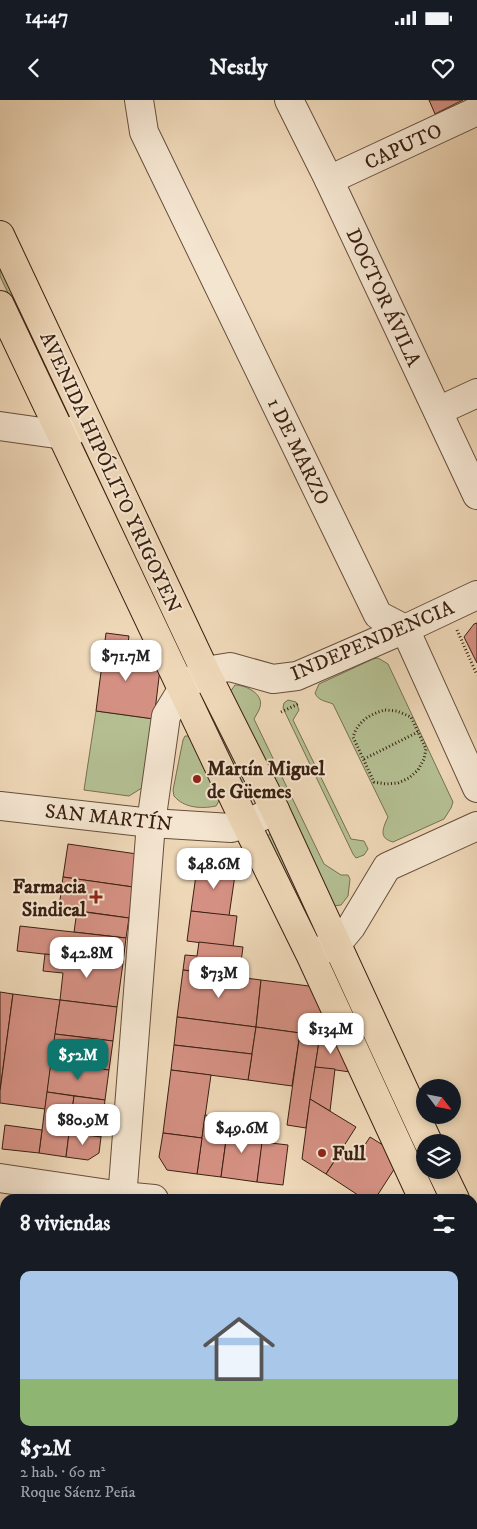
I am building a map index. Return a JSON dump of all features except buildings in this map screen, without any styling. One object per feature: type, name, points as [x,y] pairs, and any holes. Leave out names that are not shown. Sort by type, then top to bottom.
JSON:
[{"type":"main road","name":"AVENIDA HIPÓLITO YRIGOYEN","points":[[0,235],[204,671],[275,810],[424,1134]]},
{"type":"main road","name":"AVENIDA HIPÓLITO YRIGOYEN","points":[[0,305],[246,824],[310,954],[421,1194]]},
{"type":"main road","points":[[445,1179],[453,1194]]},
{"type":"street","name":"1 DE MARZO","points":[[139,100],[144,132],[378,615],[405,629]]},
{"type":"street","name":"DOCTOR ÁVILA","points":[[289,100],[329,180],[477,495]]},
{"type":"street","name":"CAPUTO","points":[[329,180],[477,111]]},
{"type":"street","points":[[438,411],[477,393]]},
{"type":"street","points":[[0,426],[63,435],[88,424]]},
{"type":"street","name":"INDEPENDENCIA","points":[[204,671],[230,667],[273,679],[297,676],[477,595]]},
{"type":"street","points":[[405,629],[477,788]]},
{"type":"street","points":[[122,1194],[151,823],[166,716],[183,688],[204,671]]},
{"type":"street","name":"SAN MARTÍN","points":[[0,806],[151,823],[231,828],[246,824],[275,810]]},
{"type":"street","points":[[310,954],[336,945],[351,927],[387,866],[477,826]]},
{"type":"street","points":[[0,1178],[103,1194]]},
{"type":"path","points":[[464,625],[456,631],[477,675]]},
{"type":"path","points":[[281,712],[298,704]]},
{"type":"path","points":[[385,710],[397,711],[409,716],[426,749],[424,759],[418,770],[409,778],[398,783],[374,782],[364,759],[353,737],[356,730],[363,720],[373,713],[385,710]]},
{"type":"path","points":[[364,759],[418,732]]},
{"type":"green space","points":[[0,261],[70,409],[64,412],[0,276]]},
{"type":"green space","points":[[96,463],[179,640],[173,643],[90,466]]},
{"type":"green space","points":[[378,658],[388,664],[453,802],[444,819],[393,842],[385,838],[383,829],[388,817],[333,704],[320,699],[315,693],[319,684]]},
{"type":"green space","points":[[235,685],[253,691],[261,702],[254,719],[324,864],[341,875],[348,875],[350,879],[348,896],[341,905],[333,906],[230,692]]},
{"type":"green space","points":[[288,700],[296,702],[299,710],[293,720],[351,839],[364,841],[368,849],[364,855],[356,858],[353,854],[283,708],[284,703]]},
{"type":"green space","points":[[212,709],[252,794],[247,796],[206,711]]},
{"type":"green space","points":[[96,711],[154,719],[145,786],[129,796],[84,790]]},
{"type":"green space","points":[[185,736],[190,736],[219,794],[219,801],[216,806],[193,807],[183,803],[174,796],[173,790]]},
{"type":"green space","points":[[271,834],[316,927],[310,929],[266,836]]},
{"type":"green space","points":[[344,990],[416,1144],[416,1159],[338,993]]},
{"type":"green space","points":[[426,1179],[432,1179],[438,1194],[433,1194]]},
{"type":"place","name":"Martín Miguel de Güemes","points":[[197,779]]},
{"type":"place","name":"Farmacia Sindical","points":[[96,897]]},
{"type":"place","name":"Full","points":[[322,1153]]}]
